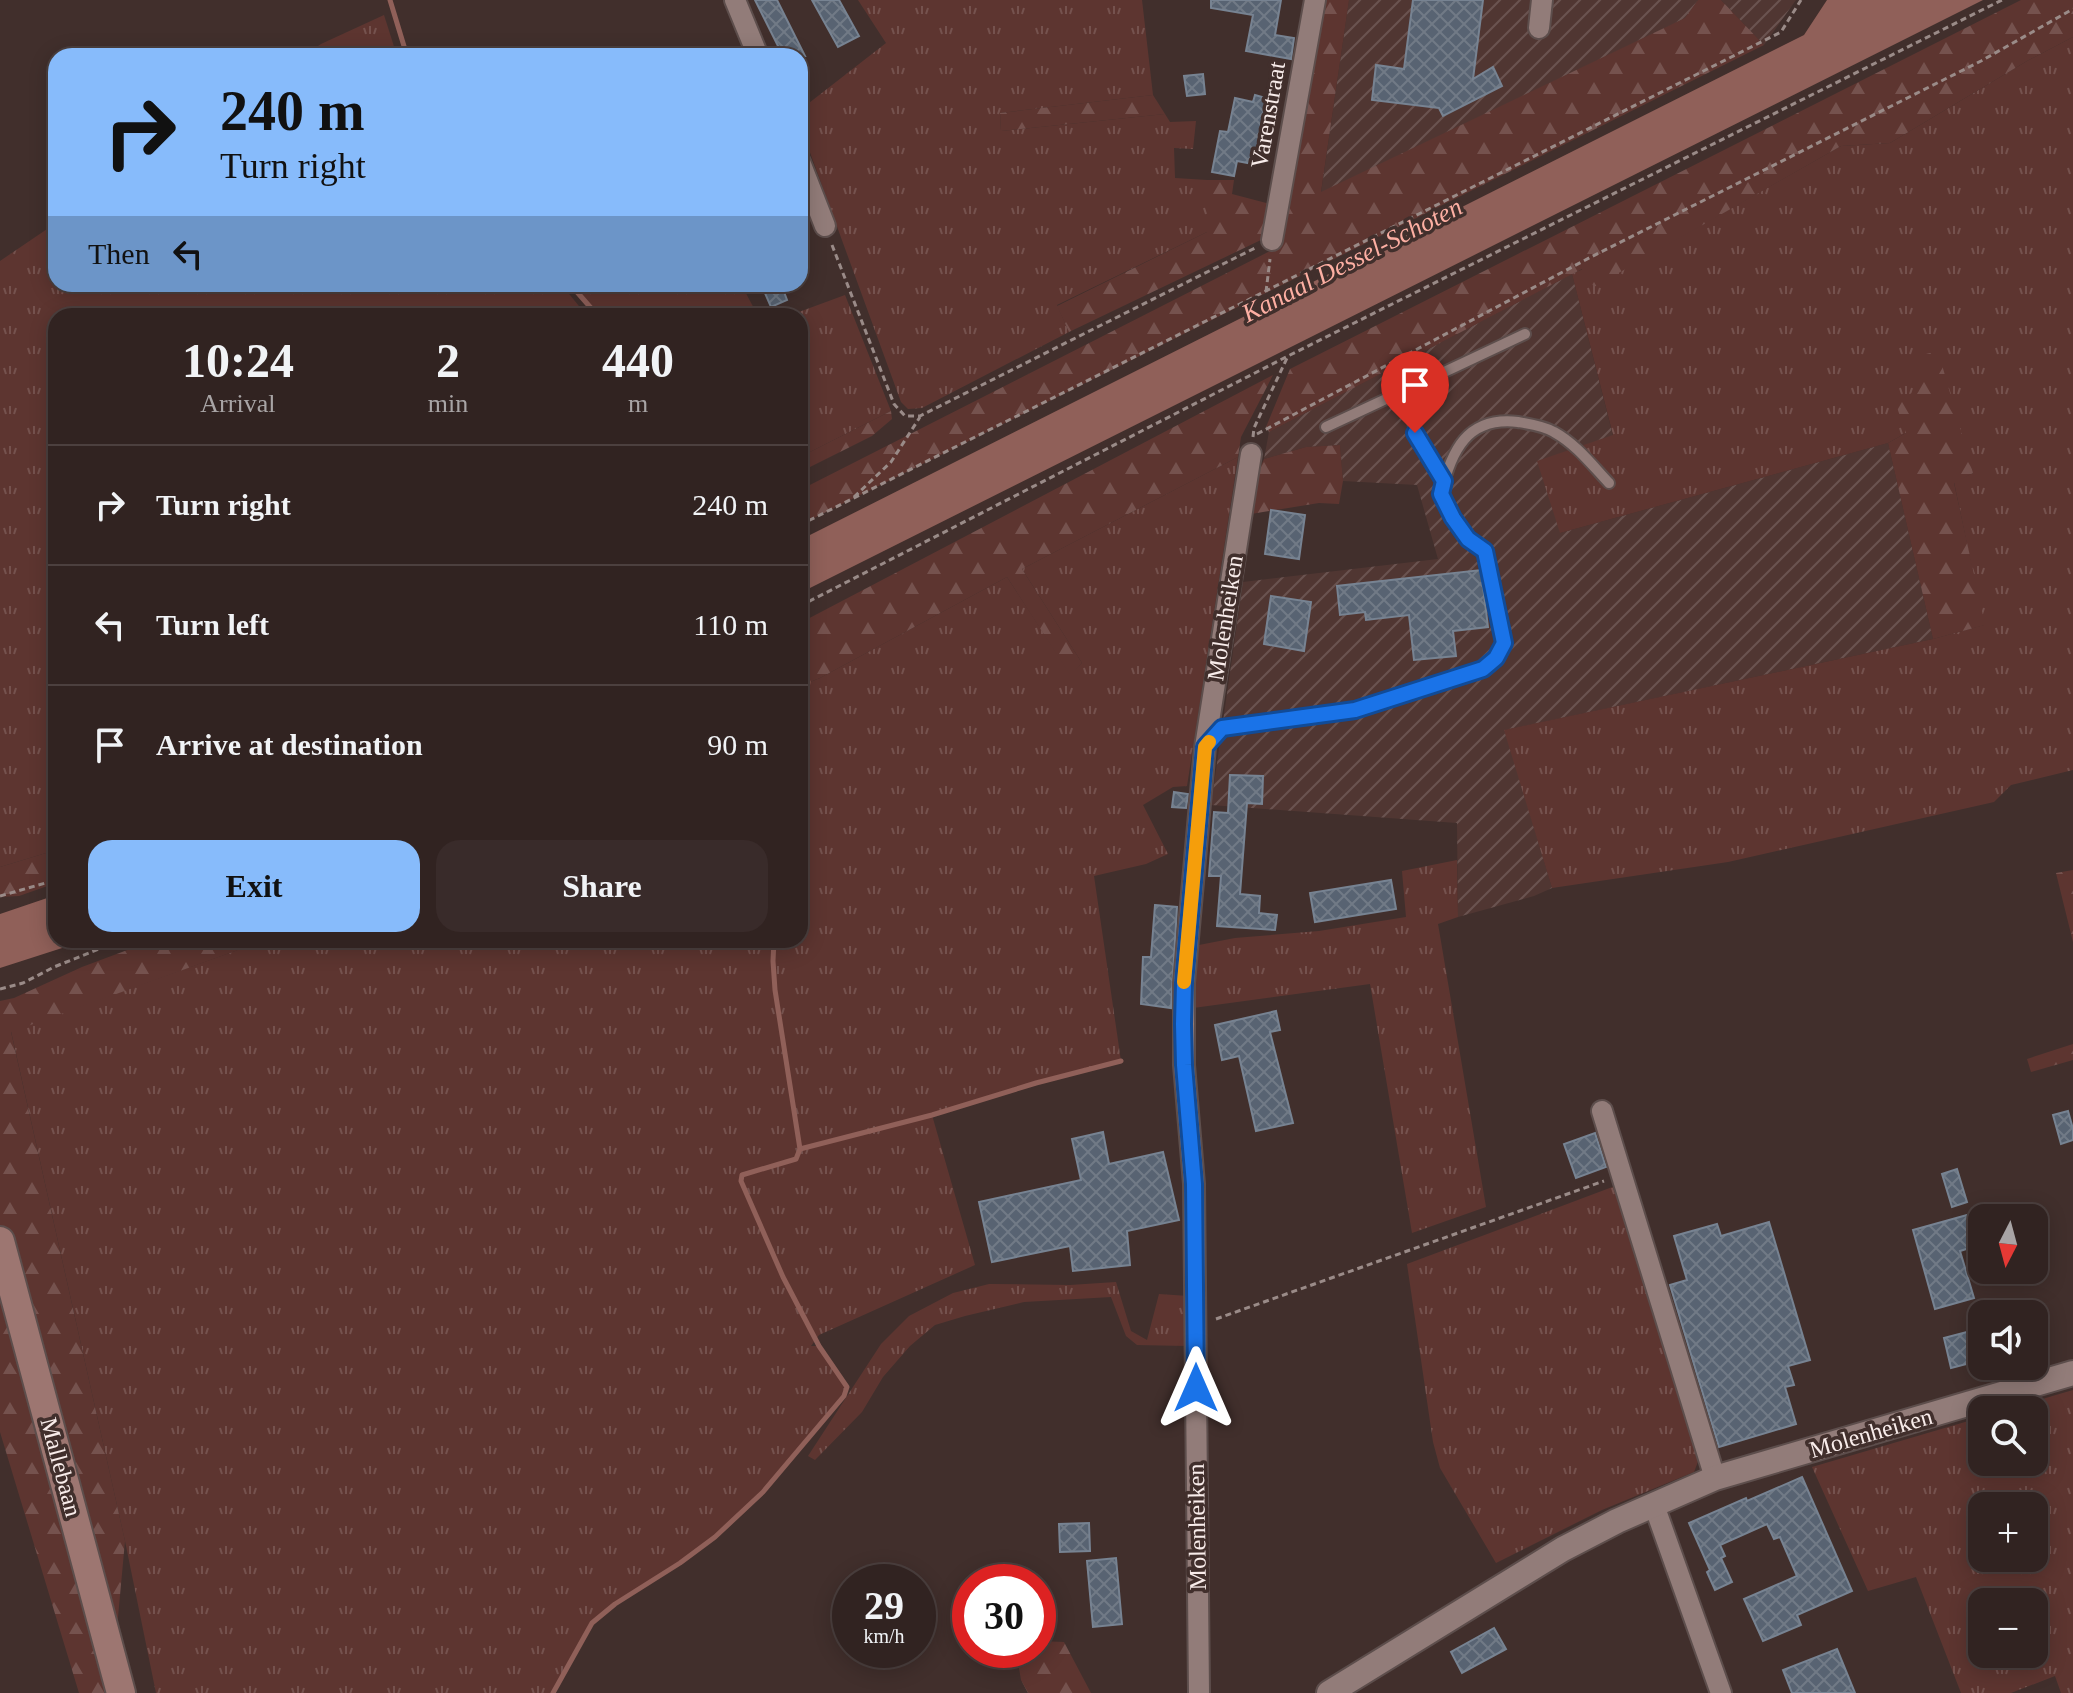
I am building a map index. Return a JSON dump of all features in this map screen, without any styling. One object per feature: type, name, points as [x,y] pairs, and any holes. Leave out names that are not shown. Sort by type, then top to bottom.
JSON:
[{"type":"main road","name":"Mallebaan","points":[[0,1241],[121,1693]]},
{"type":"street","points":[[735,0],[755,48]]},
{"type":"street","name":"Varenstraat","points":[[1272,240],[1315,0]]},
{"type":"street","points":[[1539,28],[1542,0]]},
{"type":"street","points":[[808,182],[825,226]]},
{"type":"street","name":"Molenheiken","points":[[1199,1693],[1194,1184],[1184,1065],[1184,983],[1205,747],[1252,446]]},
{"type":"street","points":[[1602,1111],[1715,1478]]},
{"type":"street","name":"Molenheiken","points":[[1329,1693],[1563,1549],[1617,1521],[1715,1478],[2073,1373]]},
{"type":"street","points":[[1654,1505],[1721,1693]]},
{"type":"lane","points":[[1326,427],[1525,334]]},
{"type":"lane","points":[[1440,374],[1422,390],[1411,409],[1415,433],[1444,481]]},
{"type":"lane","points":[[1205,747],[1222,728],[1355,710],[1483,669],[1496,658],[1504,643],[1485,551],[1468,539],[1441,494],[1447,469],[1465,437],[1482,425],[1506,421],[1552,430],[1572,444],[1609,483]]},
{"type":"path","points":[[808,521],[1781,32],[1801,0]]},
{"type":"path","points":[[808,602],[1288,356],[2002,0]]},
{"type":"path","points":[[1252,446],[1591,257],[1981,61],[2073,9]]},
{"type":"path","points":[[825,226],[894,404],[905,416],[920,416],[1272,240]]},
{"type":"path","points":[[1266,292],[1272,240]]},
{"type":"path","points":[[1252,446],[1254,428],[1288,356]]},
{"type":"path","points":[[851,499],[891,462],[920,416]]},
{"type":"path","points":[[0,896],[48,882]]},
{"type":"path","points":[[0,989],[23,983],[101,948]]},
{"type":"path","points":[[1195,1327],[1623,1175]]},
{"type":"shaded area","points":[[1349,0],[1698,0],[1686,18],[1321,193]]},
{"type":"shaded area","points":[[1721,0],[1796,0],[1764,45]]},
{"type":"shaded area","points":[[1827,0],[1983,0],[808,589],[808,536],[1804,35]]},
{"type":"shaded area","points":[[1572,274],[1613,436],[1560,533],[1888,443],[1933,639],[1505,730],[1552,888],[1458,917],[1457,823],[1211,805],[1243,582],[1438,559],[1417,485],[1343,481],[1340,445],[1306,447],[1264,459],[1269,432]]},
{"type":"shaded area","points":[[48,898],[48,948],[62,948],[0,968],[0,914]]},
{"type":"green space","points":[[858,0],[1142,0],[1153,95],[1000,113],[1001,131],[1165,114],[1170,122],[1196,121],[1193,149],[1174,148],[1175,178],[1207,180],[1207,232],[1057,305],[1069,332],[922,408],[908,409],[901,402],[808,147],[808,104],[886,43]]},
{"type":"green space","points":[[1322,0],[1349,0],[1321,192],[1685,18],[1698,0],[1721,0],[1764,45],[808,521],[808,486],[1278,247]]},
{"type":"green space","points":[[2021,0],[2073,0],[2073,37],[1890,143],[1841,146],[1594,287],[1582,269],[1269,432],[1266,427],[1290,369]]},
{"type":"green space","points":[[384,15],[394,48],[315,48]]},
{"type":"green space","points":[[2073,37],[2073,770],[2011,785],[1994,802],[1728,862],[1552,888],[1504,730],[1933,639],[1984,625],[1954,482],[1973,473],[1919,391],[1906,433],[1888,443],[1560,533],[1537,461],[1613,435],[1572,274],[1583,269],[1594,286],[1841,146],[1890,143]]},
{"type":"green space","points":[[1153,95],[1165,114],[1001,131],[1000,113]]},
{"type":"green space","points":[[1207,180],[1234,180],[1232,194],[1270,204],[1263,239],[1069,332],[1057,306],[1207,232]]},
{"type":"green space","points":[[48,228],[48,292],[568,292],[580,308],[48,308],[48,852],[0,867],[0,261]]},
{"type":"green space","points":[[580,292],[745,292],[754,308],[594,308]]},
{"type":"green space","points":[[845,295],[891,411],[808,453],[808,309]]},
{"type":"green space","points":[[1938,351],[1973,473],[1954,483],[1985,625],[1933,639],[1888,443],[1906,433],[1894,399],[1919,391],[1910,358]]},
{"type":"green space","points":[[1273,375],[1241,437],[1238,457],[1022,569],[1082,663],[1070,675],[1007,577],[808,683],[808,619]]},
{"type":"green space","points":[[891,411],[892,419],[872,436],[808,468],[808,453]]},
{"type":"green space","points":[[1340,445],[1343,481],[1339,504],[1319,503],[1251,514],[1257,475],[1264,459],[1306,447]]},
{"type":"green space","points":[[1238,457],[1187,786],[1173,787],[1143,805],[1168,854],[1146,864],[1094,876],[1121,1061],[932,1115],[975,1265],[819,1335],[811,1346],[819,1346],[847,1387],[844,1396],[763,1492],[715,1537],[592,1622],[553,1693],[156,1693],[11,1031],[244,948],[808,948],[808,683],[1007,577],[1070,674],[1082,663],[1022,569]]},
{"type":"green space","points":[[48,852],[48,886],[19,896],[0,897],[0,867]]},
{"type":"green space","points":[[1457,860],[1458,917],[1438,924],[1486,1207],[1412,1233],[1370,984],[1193,1008],[1199,945],[1406,917],[1402,871]]},
{"type":"green space","points":[[2073,870],[2073,942],[2056,873]]},
{"type":"green space","points":[[133,948],[244,948],[11,1032],[125,1541],[111,1693],[79,1693],[0,1432],[0,1001],[14,998]]},
{"type":"green space","points":[[2073,1044],[2073,1060],[2031,1072],[2027,1059]]},
{"type":"green space","points":[[1615,1186],[1699,1459],[1694,1472],[1602,1510],[1496,1563],[1440,1468],[1433,1442],[1407,1264]]},
{"type":"green space","points":[[1116,1282],[1131,1331],[1147,1340],[1159,1294],[1188,1296],[1187,1346],[1137,1345],[1126,1336],[1111,1297],[1024,1302],[965,1316],[935,1325],[910,1346],[883,1377],[862,1412],[815,1460],[808,1456],[881,1344],[909,1316],[953,1293],[989,1284]]},
{"type":"green space","points":[[2073,1390],[2073,1693],[2061,1693],[2055,1676],[2011,1693],[1961,1693],[1916,1577],[1868,1591],[1812,1467],[1968,1421],[1968,1476],[2048,1476],[2048,1397]]},
{"type":"green space","points":[[1056,1642],[1064,1642],[1091,1693],[1028,1693],[1019,1668],[1056,1668]]},
{"type":"building","points":[[755,0],[777,0],[801,48],[779,48]]},
{"type":"building","points":[[812,0],[839,0],[859,36],[838,47]]},
{"type":"building","points":[[1211,0],[1281,0],[1275,35],[1294,38],[1291,59],[1246,51],[1253,15],[1211,8]]},
{"type":"building","points":[[1413,0],[1483,0],[1473,79],[1493,67],[1502,86],[1443,116],[1439,108],[1372,100],[1376,65],[1404,69]]},
{"type":"building","points":[[1203,74],[1205,94],[1187,96],[1184,76]]},
{"type":"building","points":[[1255,95],[1269,99],[1258,165],[1237,161],[1234,176],[1212,172],[1220,131],[1228,132],[1235,98],[1253,102]]},
{"type":"building","points":[[764,292],[784,292],[787,300],[771,307]]},
{"type":"building","points":[[1271,510],[1305,515],[1299,559],[1265,554]]},
{"type":"building","points":[[1481,570],[1488,627],[1453,631],[1456,656],[1414,660],[1409,615],[1366,620],[1365,612],[1340,615],[1337,586]]},
{"type":"building","points":[[1271,596],[1311,602],[1304,651],[1264,644]]},
{"type":"building","points":[[1230,775],[1263,776],[1262,804],[1247,803],[1240,894],[1260,896],[1259,913],[1277,915],[1275,930],[1217,926],[1221,876],[1209,876],[1214,812],[1228,813]]},
{"type":"building","points":[[1174,792],[1188,794],[1186,808],[1172,807]]},
{"type":"building","points":[[1391,880],[1396,909],[1315,922],[1310,893]]},
{"type":"building","points":[[1155,905],[1177,907],[1171,1008],[1141,1004],[1143,957],[1151,957]]},
{"type":"building","points":[[1276,1011],[1280,1030],[1270,1032],[1293,1123],[1256,1131],[1239,1056],[1222,1060],[1215,1025]]},
{"type":"building","points":[[2068,1111],[2073,1140],[2061,1144],[2053,1115]]},
{"type":"building","points":[[1103,1132],[1109,1164],[1163,1152],[1179,1220],[1127,1231],[1130,1265],[1073,1271],[1070,1246],[992,1262],[979,1202],[1081,1180],[1072,1139]]},
{"type":"building","points":[[1595,1133],[1606,1167],[1576,1178],[1564,1144]]},
{"type":"building","points":[[1957,1169],[1967,1202],[1952,1207],[1942,1174]]},
{"type":"building","points":[[1967,1215],[1968,1248],[1960,1251],[1974,1298],[1935,1309],[1913,1230]]},
{"type":"building","points":[[1769,1222],[1810,1360],[1788,1366],[1794,1385],[1785,1387],[1796,1424],[1719,1447],[1670,1285],[1687,1280],[1674,1236],[1717,1224],[1721,1236]]},
{"type":"building","points":[[1968,1332],[1968,1364],[1951,1368],[1944,1338]]},
{"type":"building","points":[[1802,1477],[1852,1591],[1797,1615],[1801,1625],[1763,1641],[1744,1599],[1797,1576],[1780,1537],[1774,1539],[1767,1524],[1720,1545],[1725,1556],[1721,1558],[1732,1582],[1715,1590],[1707,1572],[1710,1570],[1689,1523]]},
{"type":"building","points":[[1089,1523],[1090,1551],[1060,1552],[1059,1524]]},
{"type":"building","points":[[1116,1558],[1122,1624],[1093,1627],[1087,1561]]},
{"type":"building","points":[[1494,1628],[1506,1649],[1462,1673],[1451,1652]]},
{"type":"building","points":[[1837,1649],[1855,1693],[1792,1693],[1783,1670]]},
{"type":"waterway","points":[[390,0],[405,48]]},
{"type":"waterway","points":[[577,292],[591,308]]},
{"type":"waterway","points":[[553,1693],[592,1623],[715,1537],[763,1492],[844,1396],[847,1387],[819,1346],[783,1277],[741,1181],[742,1175],[796,1159],[800,1149],[775,990],[774,948]]},
{"type":"waterway","points":[[800,1149],[1121,1061]]},
{"type":"slow traffic","points":[[1184,982],[1205,747],[1209,742]]},
{"type":"route","points":[[1196,1388],[1194,1184],[1183,1024],[1205,747],[1222,728],[1355,710],[1483,669],[1496,658],[1504,643],[1485,551],[1468,539],[1453,518],[1441,494],[1444,481],[1415,433]]},
{"type":"water label","name":"Kanaal Dessel-Schoten","points":[[1352,260]]}]
